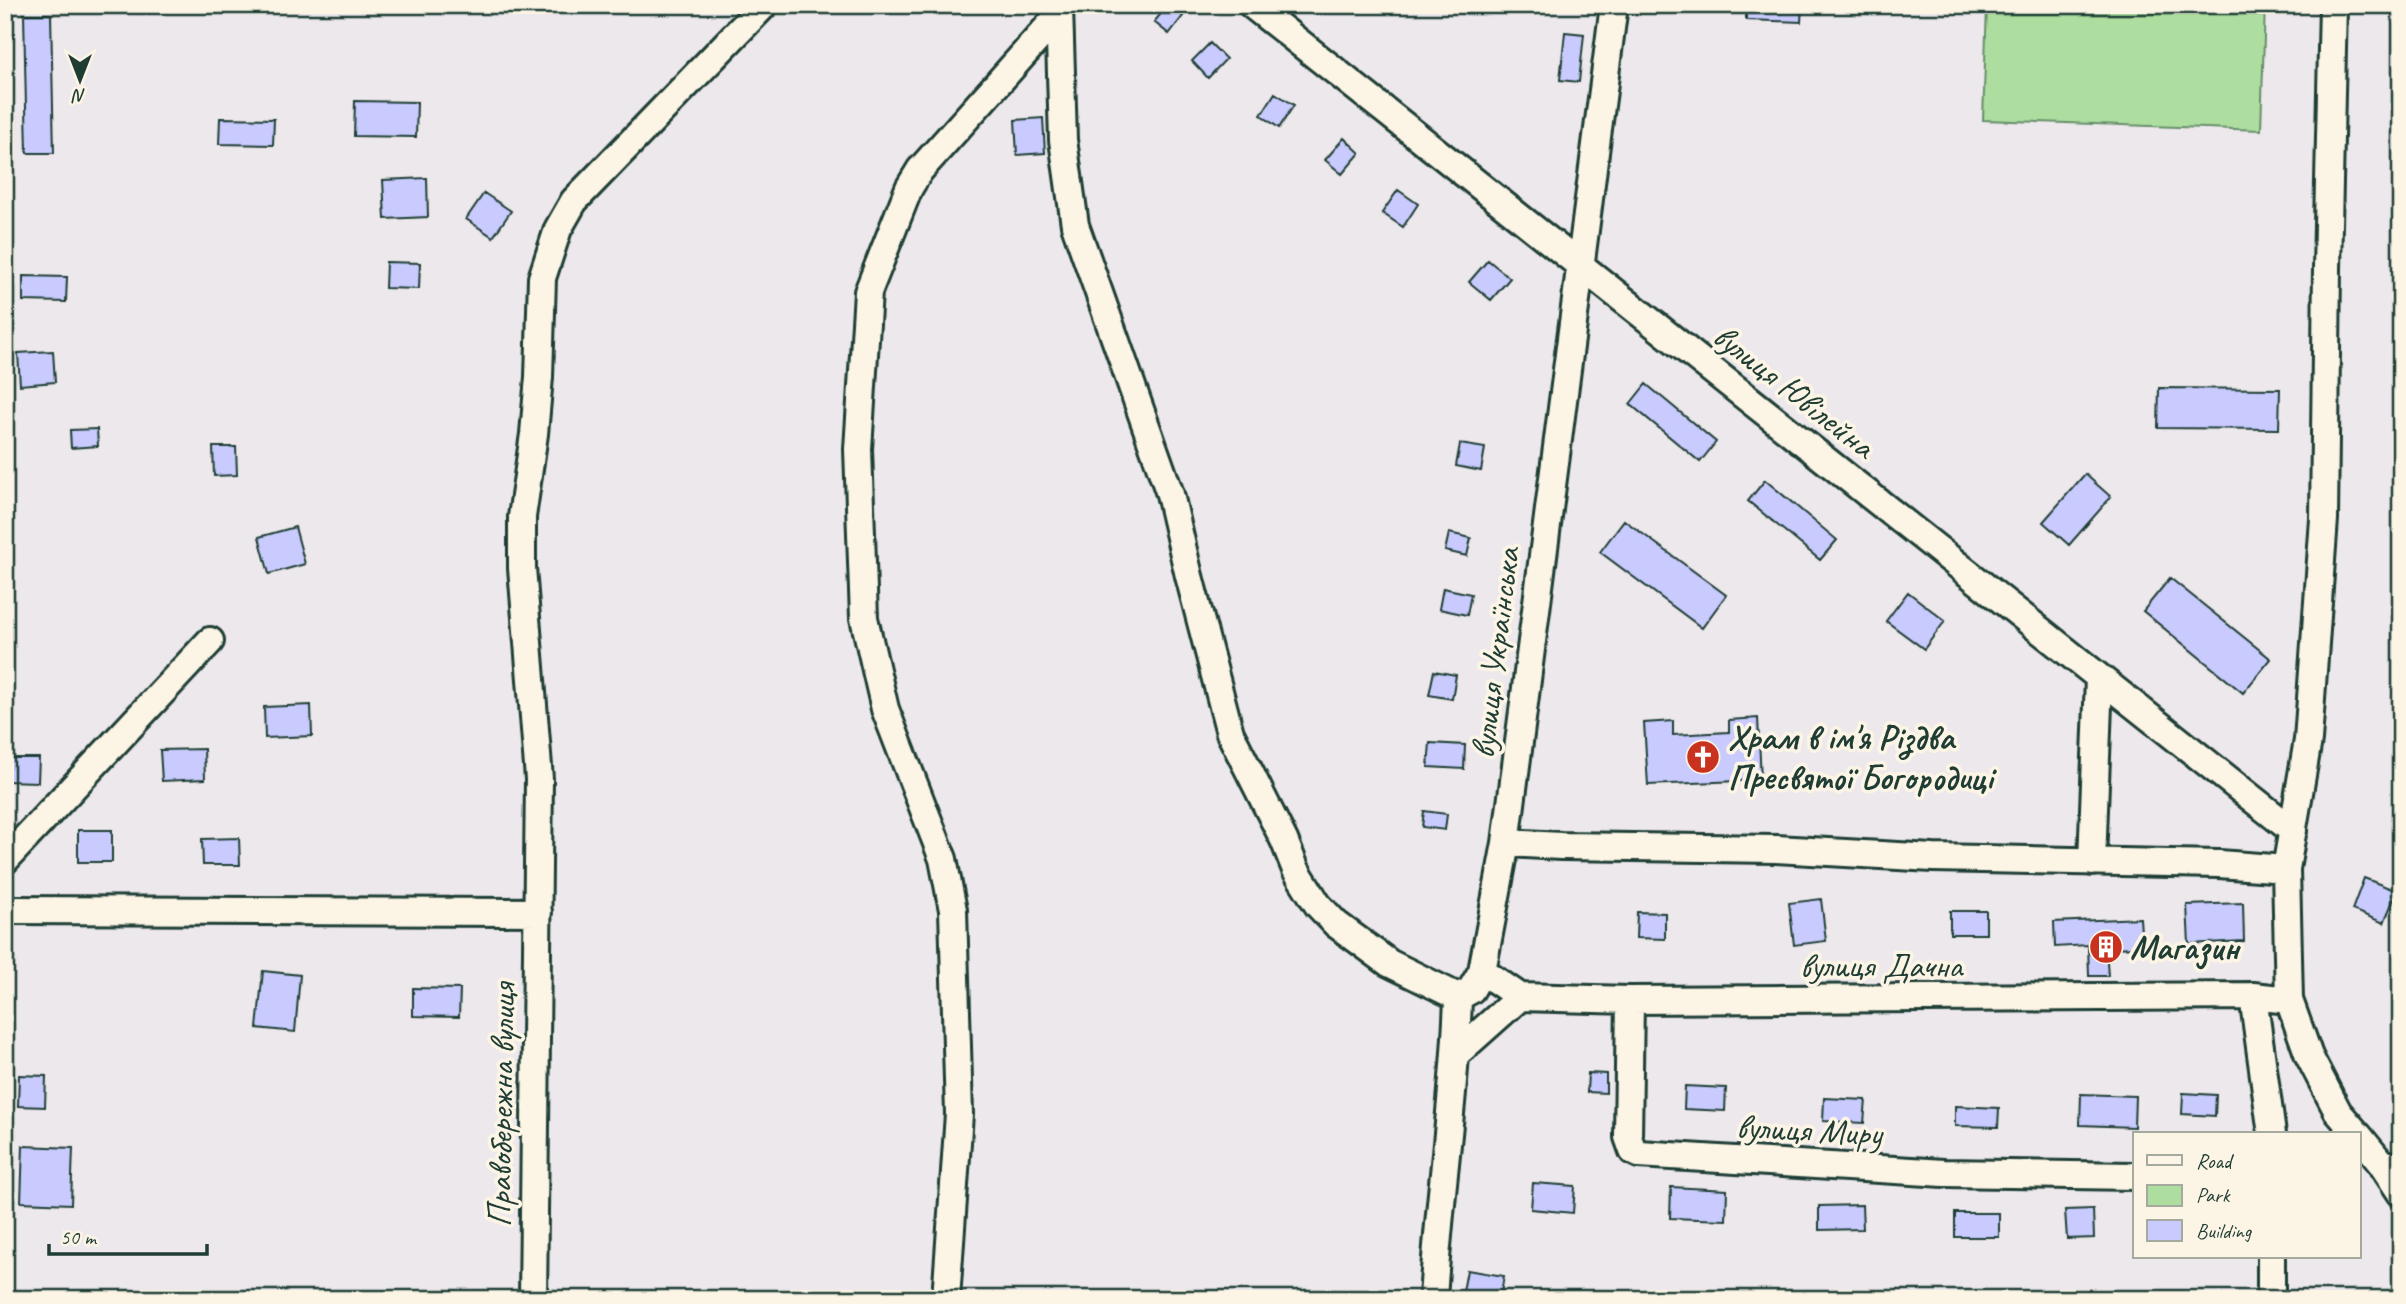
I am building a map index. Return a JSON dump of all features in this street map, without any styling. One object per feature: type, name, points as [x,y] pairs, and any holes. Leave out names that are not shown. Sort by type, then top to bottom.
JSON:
[{"type":"street","name":"Правобережна вулиця","points":[[533,1299],[539,779],[523,581],[522,517],[538,388],[542,278],[558,229],[574,201],[764,5]]},
{"type":"street","name":"вулиця Ювілейна","points":[[1252,5],[2293,831]]},
{"type":"street","name":"вулиця Українська","points":[[1482,971],[1506,843],[1614,5]]},
{"type":"street","points":[[2333,5],[2325,519],[2308,740],[2286,869],[2289,1000],[2309,1056],[2338,1112],[2355,1132]]},
{"type":"street","points":[[1058,11],[1063,140],[1075,225],[1170,494],[1230,733],[1284,840],[1296,870],[1318,905],[1336,923],[1389,963],[1458,997]]},
{"type":"street","points":[[946,1299],[959,1114],[953,910],[943,859],[885,709],[864,618],[858,449],[868,292],[909,188],[920,170],[1058,11]]},
{"type":"street","points":[[5,860],[210,641]]},
{"type":"street","points":[[2092,862],[2099,678]]},
{"type":"street","points":[[1506,843],[1776,849],[1933,858],[2219,864],[2286,869]]},
{"type":"street","points":[[5,910],[538,912]]},
{"type":"street","points":[[1456,1054],[1520,998],[1482,971],[1471,990],[1458,997]]},
{"type":"street","points":[[2253,996],[2272,1132]]},
{"type":"street","name":"вулиця Дачна","points":[[1520,998],[1979,1000],[2253,996],[2289,1000]]},
{"type":"street","points":[[1433,1299],[1436,1241],[1456,1054],[1458,997]]},
{"type":"street","name":"вулиця Миру","points":[[1630,1000],[1628,1137],[1633,1151],[1639,1154],[1944,1173],[2133,1176]]},
{"type":"street","points":[[2360,1137],[2391,1165],[2401,1193]]},
{"type":"street","points":[[2271,1258],[2271,1299]]},
{"type":"green space","points":[[1987,5],[2265,5],[2261,130],[1983,120]]},
{"type":"building","points":[[1168,5],[1183,16],[1169,34],[1154,22]]},
{"type":"building","points":[[1746,5],[1802,5],[1801,22],[1746,20]]},
{"type":"building","points":[[24,14],[51,14],[54,153],[27,153]]},
{"type":"building","points":[[1565,32],[1584,34],[1579,82],[1560,80]]},
{"type":"building","points":[[1210,43],[1226,59],[1208,78],[1192,61]]},
{"type":"building","points":[[1275,93],[1294,105],[1279,128],[1261,115]]},
{"type":"building","points":[[355,101],[417,102],[416,137],[354,136]]},
{"type":"building","points":[[220,118],[274,119],[273,145],[219,144]]},
{"type":"building","points":[[1043,118],[1045,153],[1017,155],[1015,120]]},
{"type":"building","points":[[1344,138],[1360,153],[1342,174],[1325,160]]},
{"type":"building","points":[[427,178],[428,217],[385,219],[383,180]]},
{"type":"building","points":[[1398,190],[1418,204],[1403,227],[1382,213]]},
{"type":"building","points":[[484,193],[511,211],[493,237],[466,219]]},
{"type":"building","points":[[1488,260],[1510,278],[1491,300],[1469,282]]},
{"type":"building","points":[[386,262],[420,263],[419,289],[385,288]]},
{"type":"building","points":[[23,276],[67,277],[66,302],[23,301]]},
{"type":"building","points":[[53,351],[55,382],[20,385],[18,353]]},
{"type":"building","points":[[1646,384],[1716,442],[1700,462],[1630,404]]},
{"type":"building","points":[[2159,388],[2280,389],[2279,429],[2158,428]]},
{"type":"building","points":[[97,429],[98,446],[71,448],[70,430]]},
{"type":"building","points":[[1460,444],[1485,448],[1481,471],[1456,466]]},
{"type":"building","points":[[213,447],[236,447],[237,475],[214,476]]},
{"type":"building","points":[[2085,474],[2111,497],[2069,545],[2043,522]]},
{"type":"building","points":[[1765,480],[1837,540],[1820,560],[1748,501]]},
{"type":"building","points":[[1624,520],[1726,595],[1702,628],[1600,552]]},
{"type":"building","points":[[295,527],[305,564],[269,574],[259,537]]},
{"type":"building","points":[[1449,533],[1471,538],[1467,556],[1445,551]]},
{"type":"building","points":[[2170,578],[2271,659],[2243,693],[2143,611]]},
{"type":"building","points":[[1443,588],[1471,594],[1467,615],[1439,609]]},
{"type":"building","points":[[1908,592],[1945,621],[1924,649],[1886,621]]},
{"type":"building","points":[[1434,671],[1456,675],[1452,699],[1429,695]]},
{"type":"building","points":[[311,705],[312,736],[265,738],[264,707]]},
{"type":"building","name":"Храм в ім'я Різдва Пресвятої Богородиці","points":[[1758,718],[1761,780],[1648,785],[1644,723],[1673,721],[1673,735],[1729,732],[1729,720]]},
{"type":"building","points":[[1430,743],[1465,745],[1464,769],[1428,767]]},
{"type":"building","points":[[204,749],[205,779],[162,781],[160,750]]},
{"type":"building","points":[[5,758],[39,758],[38,782],[5,781]]},
{"type":"building","points":[[1424,811],[1447,814],[1445,830],[1422,827]]},
{"type":"building","points":[[78,830],[112,830],[112,862],[78,862]]},
{"type":"building","points":[[239,838],[240,865],[203,865],[202,839]]},
{"type":"building","points":[[2364,878],[2397,891],[2384,923],[2352,910]]},
{"type":"building","points":[[1821,899],[1826,941],[1794,945],[1789,903]]},
{"type":"building","points":[[2243,903],[2244,941],[2189,944],[2187,905]]},
{"type":"building","points":[[1950,911],[1986,911],[1986,934],[1950,934]]},
{"type":"building","points":[[1637,912],[1665,913],[1665,939],[1636,938]]},
{"type":"building","name":"Магазин","points":[[2140,918],[2142,947],[2106,948],[2108,976],[2089,976],[2088,945],[2055,947],[2054,922]]},
{"type":"building","points":[[263,971],[300,975],[295,1032],[257,1028]]},
{"type":"building","points":[[413,988],[460,989],[459,1017],[413,1016]]},
{"type":"building","points":[[1588,1073],[1606,1074],[1606,1093],[1587,1092]]},
{"type":"building","points":[[19,1075],[46,1076],[45,1107],[18,1106]]},
{"type":"building","points":[[1685,1086],[1726,1088],[1725,1111],[1684,1109]]},
{"type":"building","points":[[2183,1093],[2216,1095],[2215,1116],[2182,1114]]},
{"type":"building","points":[[2081,1094],[2135,1096],[2134,1127],[2080,1125]]},
{"type":"building","points":[[1824,1098],[1866,1100],[1864,1123],[1823,1121]]},
{"type":"building","points":[[1955,1106],[1999,1108],[1998,1127],[1955,1126]]},
{"type":"building","points":[[23,1146],[73,1148],[71,1204],[21,1202]]},
{"type":"building","points":[[1533,1183],[1575,1186],[1573,1213],[1531,1209]]},
{"type":"building","points":[[1671,1187],[1727,1190],[1726,1220],[1670,1218]]},
{"type":"building","points":[[1862,1205],[1863,1229],[1819,1230],[1819,1206]]},
{"type":"building","points":[[2093,1209],[2094,1238],[2067,1239],[2065,1210]]},
{"type":"building","points":[[1955,1213],[1999,1213],[1999,1237],[1955,1237]]},
{"type":"building","points":[[1467,1270],[1504,1276],[1500,1299],[1462,1297]]},
{"type":"place","name":"Храм в ім'я Різдва Пресвятої Богородиці","points":[[1703,757]]},
{"type":"place","name":"Магазин","points":[[2106,947]]}]
